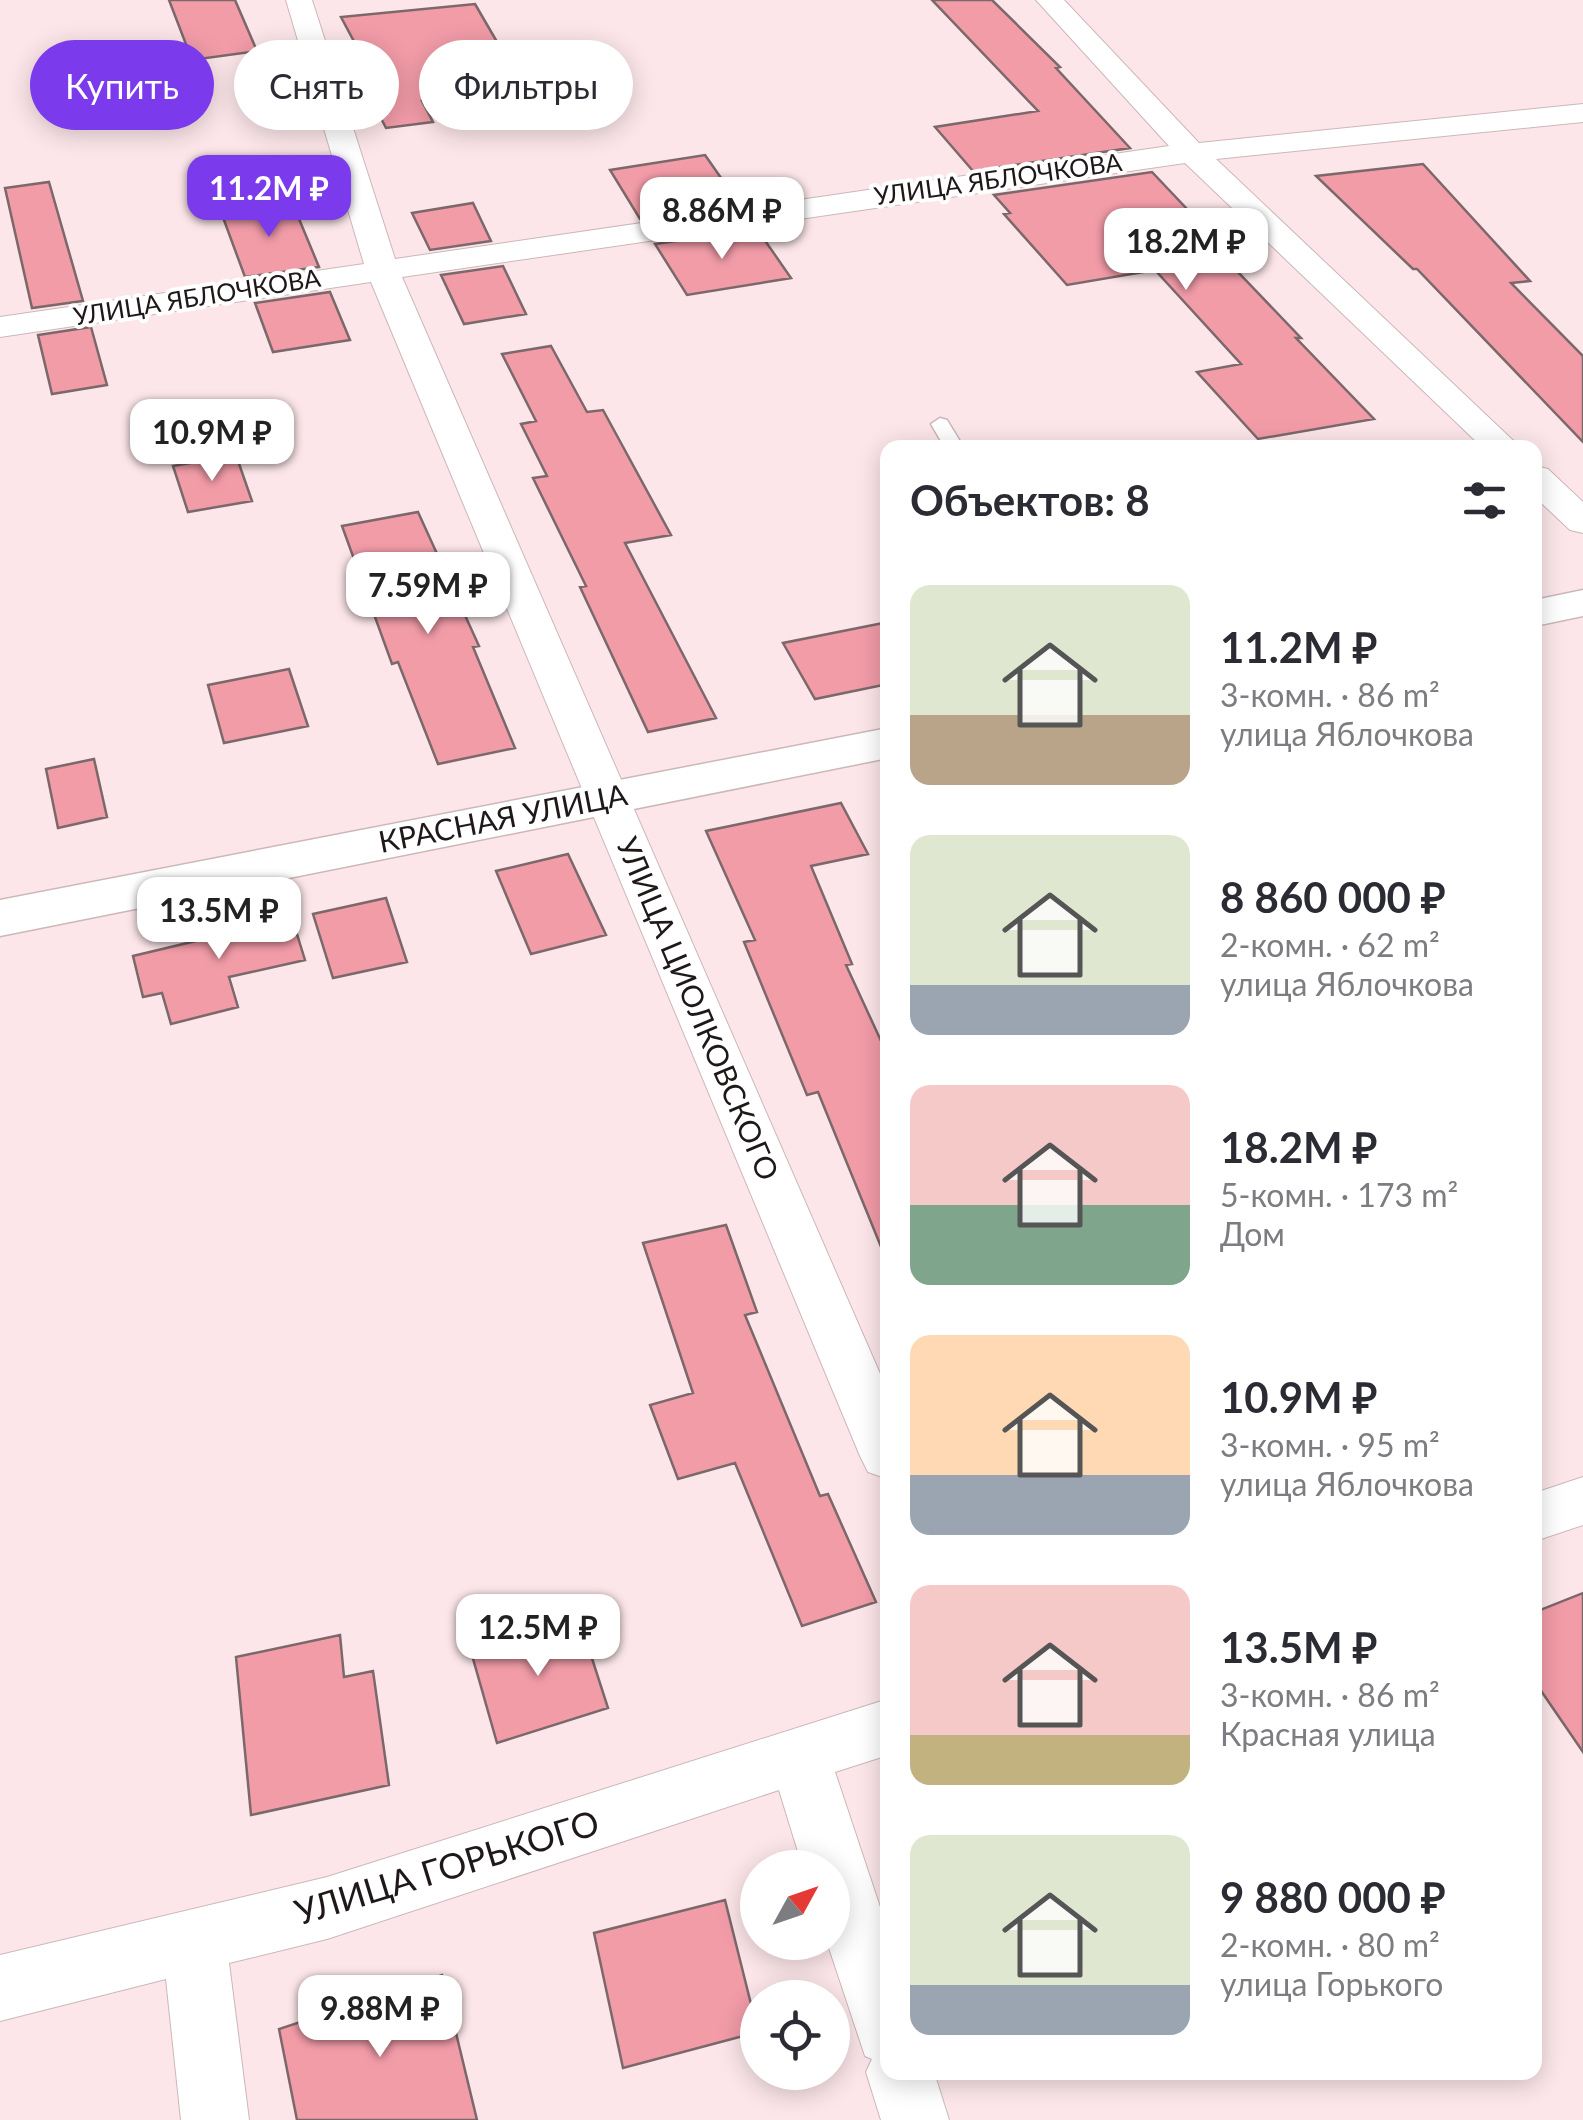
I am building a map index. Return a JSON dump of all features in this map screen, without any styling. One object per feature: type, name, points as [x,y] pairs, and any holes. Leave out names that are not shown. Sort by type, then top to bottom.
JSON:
[{"type":"main road","points":[[1542,612],[1583,603]]},
{"type":"main road","name":"КРАСНАЯ УЛИЦА","points":[[0,918],[880,744]]},
{"type":"street","name":"УЛИЦА ЦИОЛКОВСКОГО","points":[[299,0],[382,269],[880,1437]]},
{"type":"street","points":[[1049,0],[1192,152],[1496,440]]},
{"type":"street","name":"УЛИЦА ЯБЛОЧКОВА","points":[[0,327],[1192,152],[1583,113]]},
{"type":"street","points":[[1542,484],[1583,522]]},
{"type":"street","points":[[1542,1514],[1583,1501]]},
{"type":"street","name":"УЛИЦА ГОРЬКОГО","points":[[0,1988],[327,1908],[880,1730]]},
{"type":"street","points":[[799,1755],[880,2009]]},
{"type":"street","points":[[194,1940],[215,2120]]},
{"type":"street","points":[[902,2080],[915,2120]]},
{"type":"lane","points":[[940,424],[950,440]]},
{"type":"building","points":[[169,0],[235,0],[252,40],[234,40],[234,54],[214,57],[214,40],[184,40]]},
{"type":"building","points":[[932,0],[992,0],[1060,67],[1056,68],[1130,148],[973,171],[935,127],[1038,111]]},
{"type":"building","points":[[475,4],[496,40],[419,40],[419,124],[399,126],[399,40],[353,40],[341,17]]},
{"type":"building","points":[[705,155],[740,205],[640,219],[610,170]]},
{"type":"building","points":[[1423,164],[1530,281],[1511,283],[1583,356],[1583,442],[1417,269],[1316,176]]},
{"type":"building","points":[[1152,172],[1301,338],[1296,338],[1374,419],[1258,439],[1197,372],[1241,364],[1155,270],[1067,285],[1004,214],[1010,213],[994,195]]},
{"type":"building","points":[[49,182],[83,301],[32,308],[5,188]]},
{"type":"building","points":[[292,202],[319,267],[245,277],[221,212]]},
{"type":"building","points":[[473,203],[491,241],[430,250],[412,213]]},
{"type":"building","points":[[757,229],[791,278],[687,295],[655,244]]},
{"type":"building","points":[[503,266],[526,314],[464,324],[441,275]]},
{"type":"building","points":[[330,292],[350,340],[273,352],[255,303]]},
{"type":"building","points":[[91,327],[107,385],[52,394],[38,335]]},
{"type":"building","points":[[551,346],[587,412],[603,410],[671,535],[625,543],[716,718],[648,732],[580,587],[586,586],[533,478],[547,476],[521,424],[536,421],[502,354]]},
{"type":"building","points":[[236,455],[252,501],[188,512],[173,466]]},
{"type":"building","points":[[418,512],[479,646],[473,647],[515,748],[438,764],[398,662],[392,664],[342,526]]},
{"type":"building","points":[[880,624],[880,686],[815,699],[783,643]]},
{"type":"building","points":[[289,669],[308,726],[224,743],[208,685]]},
{"type":"building","points":[[94,759],[107,817],[58,828],[46,769]]},
{"type":"building","points":[[841,803],[868,854],[811,866],[852,964],[846,965],[880,1039],[880,1244],[818,1092],[807,1095],[744,942],[755,940],[706,831]]},
{"type":"building","points":[[568,854],[606,935],[531,954],[496,871]]},
{"type":"building","points":[[386,898],[407,962],[333,978],[313,914]]},
{"type":"building","points":[[287,902],[305,960],[229,977],[238,1007],[171,1024],[162,993],[143,997],[133,956],[225,934],[221,916]]},
{"type":"building","points":[[726,1225],[757,1312],[745,1315],[820,1496],[828,1494],[876,1602],[802,1626],[735,1463],[678,1479],[650,1405],[693,1393],[643,1243]]},
{"type":"building","points":[[1583,1593],[1583,1752],[1542,1692],[1542,1609]]},
{"type":"building","points":[[578,1615],[608,1708],[497,1743],[470,1648]]},
{"type":"building","points":[[340,1635],[344,1677],[373,1671],[389,1785],[251,1815],[236,1657]]},
{"type":"building","points":[[725,1900],[745,1980],[740,1980],[740,2037],[623,2068],[594,1933]]},
{"type":"building","points":[[442,1975],[477,2120],[297,2120],[279,2029]]}]
